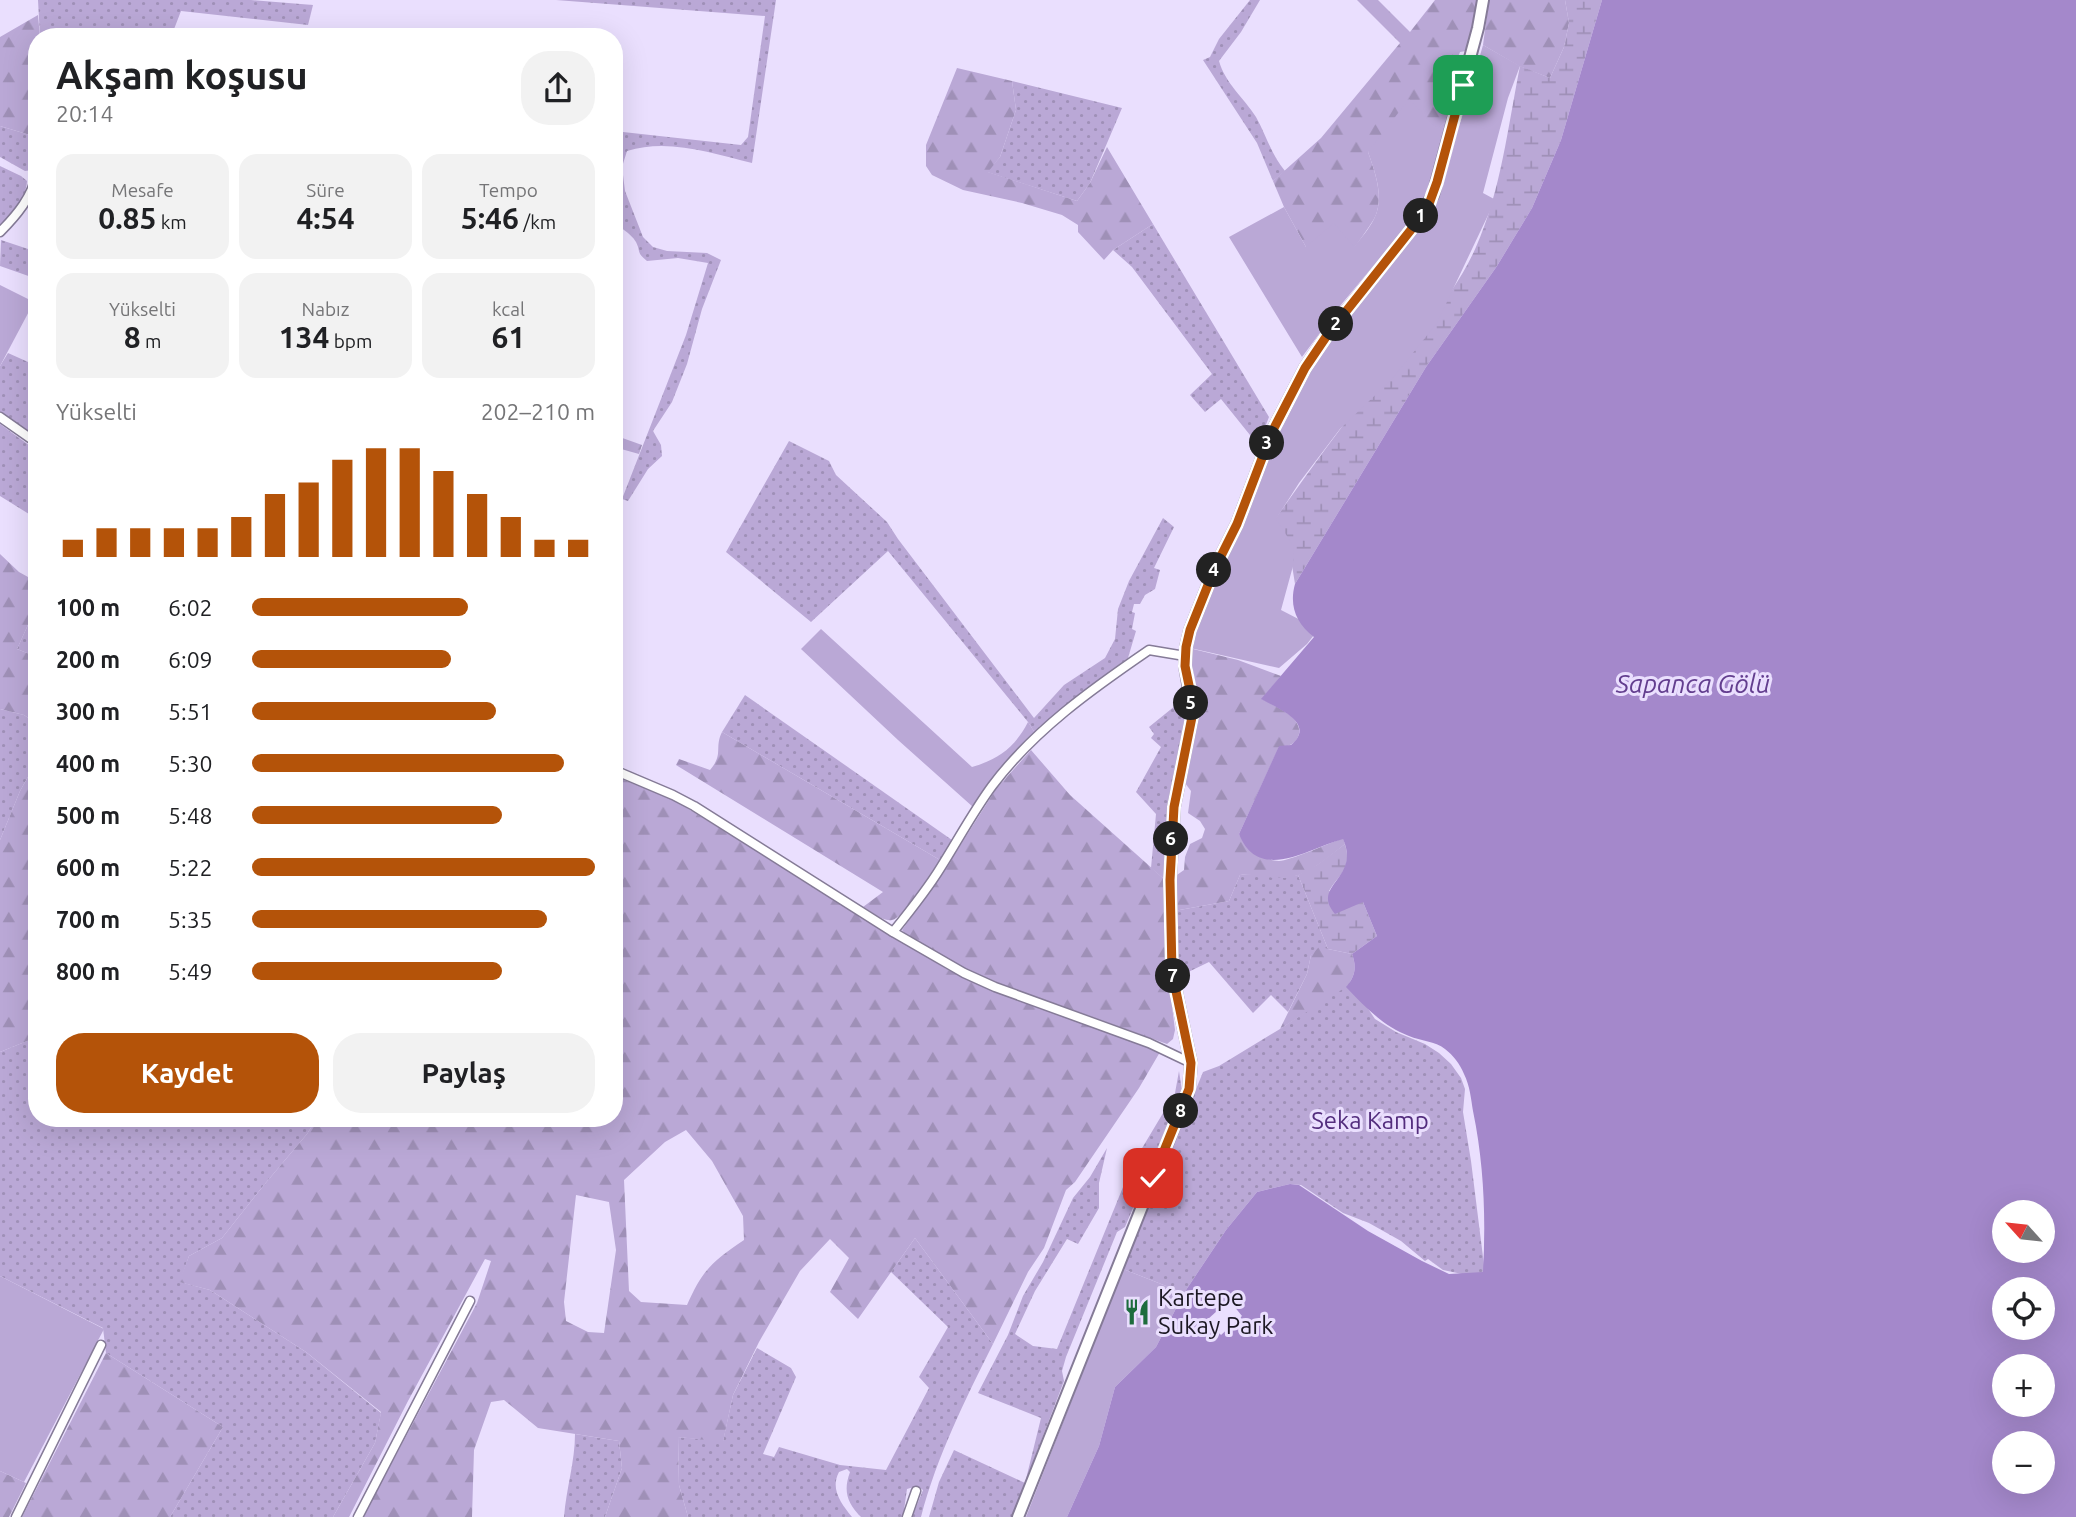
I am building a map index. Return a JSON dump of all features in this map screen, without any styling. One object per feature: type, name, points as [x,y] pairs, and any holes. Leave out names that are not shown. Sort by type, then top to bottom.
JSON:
[{"type":"street","points":[[1018,1517],[1189,1089],[1191,1063],[1174,984],[1170,880],[1174,807],[1192,717],[1185,656],[1190,630],[1203,595],[1237,524],[1264,450],[1305,368],[1328,334],[1414,226],[1433,195],[1478,28],[1483,0]]},
{"type":"street","points":[[0,232],[28,197]]},
{"type":"street","points":[[0,417],[28,437]]},
{"type":"street","points":[[893,932],[927,889],[993,786],[1041,734],[1090,691],[1149,650],[1185,656]]},
{"type":"street","points":[[623,774],[673,794],[694,806],[934,957],[978,979],[1149,1043],[1191,1063]]},
{"type":"street","points":[[358,1517],[470,1301]]},
{"type":"street","points":[[16,1517],[102,1345]]},
{"type":"street","points":[[907,1517],[916,1491]]},
{"type":"green space","points":[[38,0],[251,0],[313,5],[308,25],[181,11],[174,28],[40,28]]},
{"type":"green space","points":[[556,0],[776,0],[752,163],[690,148],[658,146],[627,151],[623,164],[623,132],[741,145],[748,137],[765,16]]},
{"type":"green space","points":[[1250,0],[1260,0],[1219,61],[1230,83],[1256,117],[1285,171],[1273,181],[1257,143],[1203,60],[1210,57],[1219,39]]},
{"type":"green space","points":[[1357,0],[1378,0],[1410,32],[1435,0],[1479,0],[1478,16],[1466,51],[1460,52],[1451,77],[1449,119],[1438,129],[1368,152],[1378,186],[1379,203],[1374,219],[1354,248],[1306,247],[1273,181],[1321,138],[1400,43]]},
{"type":"green space","points":[[1488,0],[1565,0],[1569,23],[1564,47],[1550,78],[1519,66],[1483,45]]},
{"type":"green space","points":[[1565,0],[1602,0],[1561,140],[1532,208],[1497,266],[1426,367],[1295,584],[1291,559],[1273,522],[1358,405],[1442,304],[1466,267],[1492,204],[1520,66],[1550,78],[1564,47],[1569,23]]},
{"type":"green space","points":[[38,15],[39,28],[28,28],[28,134],[0,126],[0,37]]},
{"type":"green space","points":[[1483,45],[1520,66],[1508,98],[1483,193],[1494,199],[1490,211],[1437,323],[1392,379],[1340,429],[1299,483],[1276,519],[1294,547],[1293,566],[1281,610],[1312,626],[1314,635],[1279,668],[1190,648],[1198,621],[1249,510],[1290,403],[1316,361],[1405,247],[1432,206]]},
{"type":"green space","points":[[957,68],[1012,81],[1016,110],[1000,157],[988,172],[1077,201],[1090,183],[1107,147],[1153,224],[1113,250],[1104,260],[1078,232],[1078,225],[1062,215],[963,190],[932,175],[926,166],[926,145]]},
{"type":"green space","points":[[1012,81],[1122,108],[1090,183],[1077,201],[987,172],[1000,157],[1016,110]]},
{"type":"green space","points":[[1409,99],[1437,129],[1449,119],[1429,192],[1413,218],[1340,306],[1302,357],[1229,237],[1284,207],[1306,247],[1334,223],[1354,247],[1372,223],[1379,202],[1378,185],[1368,152]]},
{"type":"green space","points":[[0,126],[28,134],[28,171],[0,157]]},
{"type":"green space","points":[[0,166],[27,181],[21,200],[0,226]]},
{"type":"green space","points":[[623,175],[625,191],[643,237],[653,247],[667,251],[707,253],[721,260],[672,402],[653,431],[661,445],[662,456],[648,469],[628,501],[623,499],[623,496],[686,335],[708,263],[678,258],[647,261],[640,254],[634,239],[623,229]]},
{"type":"green space","points":[[1153,224],[1269,417],[1258,445],[1221,399],[1205,412],[1190,395],[1212,374],[1132,267],[1113,250]]},
{"type":"green space","points":[[1,240],[28,249],[28,276],[0,266]]},
{"type":"green space","points":[[0,285],[28,299],[28,313],[0,366]]},
{"type":"green space","points":[[8,353],[28,362],[28,432],[0,412],[0,366]]},
{"type":"green space","points":[[0,424],[28,444],[28,513],[0,496]]},
{"type":"green space","points":[[623,438],[642,445],[639,454],[623,450]]},
{"type":"green space","points":[[789,441],[829,461],[836,475],[887,522],[1034,718],[1064,685],[1105,658],[1115,639],[1118,609],[1129,581],[1163,518],[1174,527],[1154,568],[1160,570],[1155,589],[1145,595],[1140,604],[1134,604],[1132,629],[1136,631],[1128,658],[1040,726],[1035,733],[888,551],[811,622],[726,552]]},
{"type":"green space","points":[[0,554],[28,577],[28,625],[17,649],[28,653],[28,718],[0,709]]},
{"type":"green space","points":[[28,625],[28,653],[17,649]]},
{"type":"green space","points":[[821,629],[972,767],[1005,751],[1018,738],[1028,722],[1035,733],[1001,768],[973,807],[801,649]]},
{"type":"green space","points":[[1189,648],[1238,660],[1281,676],[1262,699],[1293,718],[1299,730],[1294,742],[1279,747],[1239,834],[1246,845],[1260,856],[1279,861],[1343,838],[1345,844],[1315,867],[1298,875],[1280,878],[1240,875],[1229,901],[1174,911],[1174,877],[1184,870],[1190,844],[1202,838],[1205,829],[1200,821],[1188,813],[1191,791],[1185,783],[1195,728]]},
{"type":"green space","points":[[745,695],[952,840],[940,860],[722,732]]},
{"type":"green space","points":[[1186,697],[1183,739],[1170,798],[1164,879],[1151,868],[1156,814],[1136,792],[1161,747],[1151,738],[1154,734],[1149,727]]},
{"type":"green space","points":[[0,709],[28,718],[28,777],[0,840]]},
{"type":"green space","points":[[722,732],[940,860],[904,911],[888,920],[863,907],[883,892],[676,765],[679,759],[710,770],[717,760]]},
{"type":"green space","points":[[1031,750],[1070,795],[1164,879],[1167,966],[1175,1030],[1173,1039],[1167,1044],[962,968],[907,936],[902,930],[942,874],[996,789]]},
{"type":"green space","points":[[28,777],[28,1041],[0,1052],[0,840]]},
{"type":"green space","points":[[623,780],[674,800],[948,970],[997,992],[1160,1052],[1139,1088],[1075,1182],[1066,1190],[1044,1248],[1028,1272],[993,1344],[915,1238],[858,1319],[830,1292],[849,1258],[830,1239],[800,1271],[759,1342],[733,1395],[723,1442],[678,1437],[679,1485],[688,1517],[605,1517],[622,1468],[619,1441],[538,1428],[504,1400],[491,1402],[474,1450],[472,1517],[363,1517],[477,1303],[491,1261],[485,1259],[349,1517],[333,1517],[375,1443],[381,1412],[306,1352],[210,1290],[179,1282],[189,1256],[222,1238],[311,1127],[623,1127]],"holes":[[[686,1130],[712,1161],[743,1216],[744,1240],[709,1267],[687,1305],[641,1302],[629,1291],[624,1180],[665,1142]],[[576,1195],[609,1202],[616,1250],[604,1333],[588,1332],[566,1321],[564,1302]]]},
{"type":"green space","points":[[1345,844],[1346,865],[1329,891],[1363,902],[1377,936],[1352,954],[1328,949],[1298,875],[1317,865]]},
{"type":"green space","points":[[1256,874],[1281,878],[1298,875],[1328,949],[1311,955],[1307,974],[1288,1012],[1271,995],[1253,1013],[1209,962],[1180,976],[1174,911],[1229,901],[1240,875]]},
{"type":"green space","points":[[1320,946],[1352,954],[1355,968],[1351,979],[1346,987],[1280,1029],[1307,974],[1311,955]]},
{"type":"green space","name":"Seka Kamp","points":[[1350,982],[1375,1019],[1439,1053],[1461,1078],[1465,1089],[1463,1112],[1485,1273],[1462,1274],[1443,1270],[1369,1223],[1343,1213],[1301,1185],[1290,1184],[1257,1192],[1226,1230],[1184,1293],[1123,1269],[1203,1072],[1219,1066],[1280,1029]]},
{"type":"green space","points":[[28,1041],[28,1127],[311,1127],[222,1238],[189,1256],[180,1282],[210,1290],[306,1352],[381,1413],[375,1443],[333,1517],[170,1517],[223,1427],[106,1353],[103,1328],[0,1276],[0,1052]]},
{"type":"green space","points":[[1179,1071],[1182,1091],[1125,1227],[1117,1232],[1066,1357],[1062,1371],[1064,1381],[1025,1483],[1041,1418],[978,1393],[1073,1198],[1090,1177],[1107,1148],[1099,1183],[1099,1208],[1078,1244],[1067,1239],[1035,1291],[1015,1334],[1033,1346],[1057,1349],[1132,1165],[1175,1093]]},
{"type":"green space","points":[[915,1238],[993,1344],[943,1450],[921,1517],[912,1517],[923,1490],[917,1486],[907,1489],[903,1517],[861,1517],[852,1507],[848,1496],[850,1472],[847,1469],[839,1472],[836,1490],[852,1517],[688,1517],[679,1485],[678,1437],[723,1441],[733,1395],[757,1348],[791,1368],[796,1377],[763,1454],[774,1457],[779,1447],[840,1465],[886,1470],[929,1388],[919,1377],[948,1327],[891,1272]]},
{"type":"green space","points":[[1123,1269],[1184,1293],[1156,1347],[1115,1387],[1099,1446],[1067,1517],[1026,1517]]},
{"type":"green space","points":[[0,1276],[104,1329],[24,1482],[0,1471]]},
{"type":"green space","points":[[106,1353],[223,1427],[170,1517],[22,1517]]},
{"type":"green space","points":[[575,1434],[619,1441],[622,1468],[605,1517],[564,1517]]},
{"type":"green space","points":[[954,1450],[1025,1483],[1012,1517],[929,1517],[939,1482]]},
{"type":"green space","points":[[0,1471],[26,1483],[9,1517],[0,1517]]},
{"type":"water","name":"Sapanca Gölü","points":[[1602,0],[2076,0],[2076,1517],[1067,1517],[1099,1446],[1115,1387],[1156,1347],[1184,1293],[1226,1230],[1257,1192],[1290,1184],[1299,1185],[1368,1231],[1449,1274],[1483,1272],[1482,1171],[1468,1083],[1458,1063],[1445,1049],[1391,1027],[1367,1009],[1346,987],[1354,972],[1352,954],[1377,936],[1363,902],[1335,914],[1329,904],[1331,888],[1346,864],[1347,853],[1343,839],[1300,855],[1272,860],[1259,857],[1248,849],[1239,834],[1279,746],[1291,745],[1300,730],[1292,717],[1261,699],[1314,637],[1298,620],[1293,600],[1295,584],[1426,367],[1497,266],[1532,208],[1561,140]]},
{"type":"pier","points":[[1229,1300],[1242,1316],[1221,1335],[1207,1320]]},
{"type":"place","name":"Kartepe Sukay Park","points":[[1137,1312]]},
{"type":"route","points":[[1153,1178],[1191,1078],[1191,1063],[1172,972],[1170,926],[1174,807],[1192,717],[1185,666],[1190,630],[1214,570],[1237,524],[1264,450],[1305,368],[1328,334],[1429,204],[1463,85]]}]
